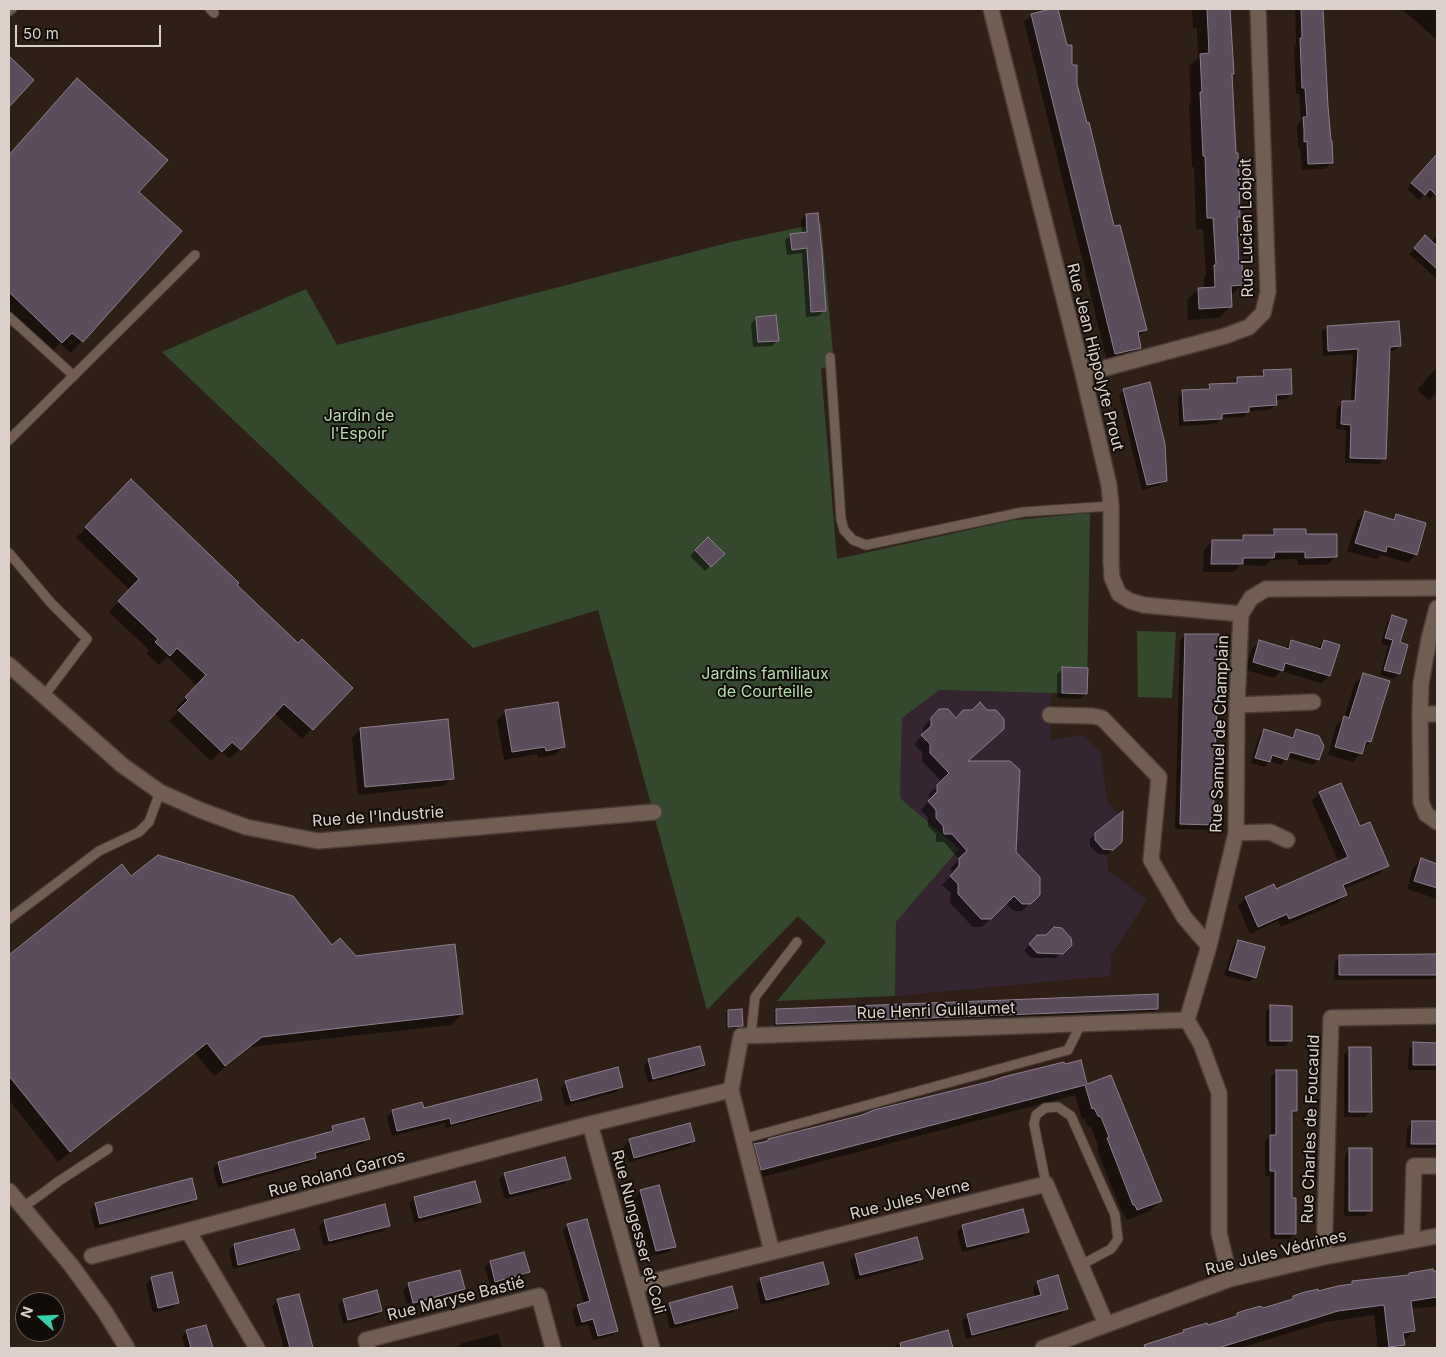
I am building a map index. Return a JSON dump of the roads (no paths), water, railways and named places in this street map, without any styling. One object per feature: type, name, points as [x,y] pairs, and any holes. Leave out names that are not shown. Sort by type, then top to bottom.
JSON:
[{"type":"street","name":"Rue Jean Hippolyte Prout","points":[[990,9],[1109,485],[1112,578],[1119,594],[1130,601],[1144,605],[1241,614]]},
{"type":"street","name":"Rue Lucien Lobjoit","points":[[1082,374],[1225,336],[1249,327],[1263,313],[1268,292],[1258,9]]},
{"type":"street","name":"Rue Samuel de Champlain","points":[[1187,1020],[1209,946],[1236,833],[1237,705],[1241,614],[1251,598],[1266,589],[1437,588]]},
{"type":"street","points":[[1437,608],[1421,683],[1420,714],[1421,802],[1426,814],[1437,822]]},
{"type":"street","name":"Rue de l'Industrie","points":[[9,665],[122,765],[160,792],[200,810],[246,827],[318,841],[654,812]]},
{"type":"street","points":[[1237,705],[1313,702]]},
{"type":"street","points":[[1050,714],[1102,718],[1159,777],[1151,860],[1184,918],[1209,946]]},
{"type":"street","points":[[1420,714],[1437,714]]},
{"type":"street","points":[[1236,833],[1270,832],[1287,840]]},
{"type":"street","name":"Rue Charles de Foucauld","points":[[1324,1257],[1331,1018],[1437,1016]]},
{"type":"street","points":[[1187,1020],[1201,1044],[1219,1093],[1219,1233],[1230,1279]]},
{"type":"street","name":"Rue Henri Guillaumet","points":[[751,1035],[1187,1020]]},
{"type":"street","points":[[751,1035],[740,1036],[731,1090],[772,1252]]},
{"type":"street","points":[[590,1124],[731,1090]]},
{"type":"street","name":"Rue Roland Garros","points":[[92,1256],[590,1124]]},
{"type":"street","name":"Rue Nungesser et Coli","points":[[590,1124],[652,1348]]},
{"type":"street","points":[[1412,1240],[1414,1166],[1437,1166]]},
{"type":"street","points":[[1046,1184],[1106,1324]]},
{"type":"street","name":"Rue Jules Verne","points":[[635,1286],[1046,1184]]},
{"type":"street","points":[[9,1191],[76,1273],[105,1312],[127,1348]]},
{"type":"street","points":[[188,1231],[257,1348]]},
{"type":"street","name":"Rue Jules Védrines","points":[[1043,1348],[1230,1279],[1324,1257],[1437,1236]]},
{"type":"street","name":"Rue Maryse Bastié","points":[[368,1348],[366,1340],[539,1296],[553,1348]]},
{"type":"lane","points":[[9,440],[195,255]]},
{"type":"lane","points":[[9,317],[74,376]]},
{"type":"lane","points":[[830,357],[841,519],[844,530],[853,540],[866,545],[1023,512],[1111,506]]},
{"type":"lane","points":[[9,553],[51,602],[87,639],[44,696]]},
{"type":"lane","points":[[9,919],[98,851],[140,832],[149,822],[160,792]]},
{"type":"lane","points":[[751,1035],[755,997],[797,942]]},
{"type":"lane","points":[[743,1139],[1068,1050],[1081,1024]]},
{"type":"lane","points":[[1046,1184],[1034,1124],[1036,1115],[1045,1108],[1058,1107],[1071,1116],[1115,1215],[1118,1239],[1111,1249],[1081,1265]]},
{"type":"lane","points":[[23,1207],[43,1194],[59,1180],[108,1149]]},
{"type":"park label","name":"Jardin de l'Espoir","points":[[359,425]]},
{"type":"park label","name":"Jardins familiaux de Courteille","points":[[765,683]]}]
